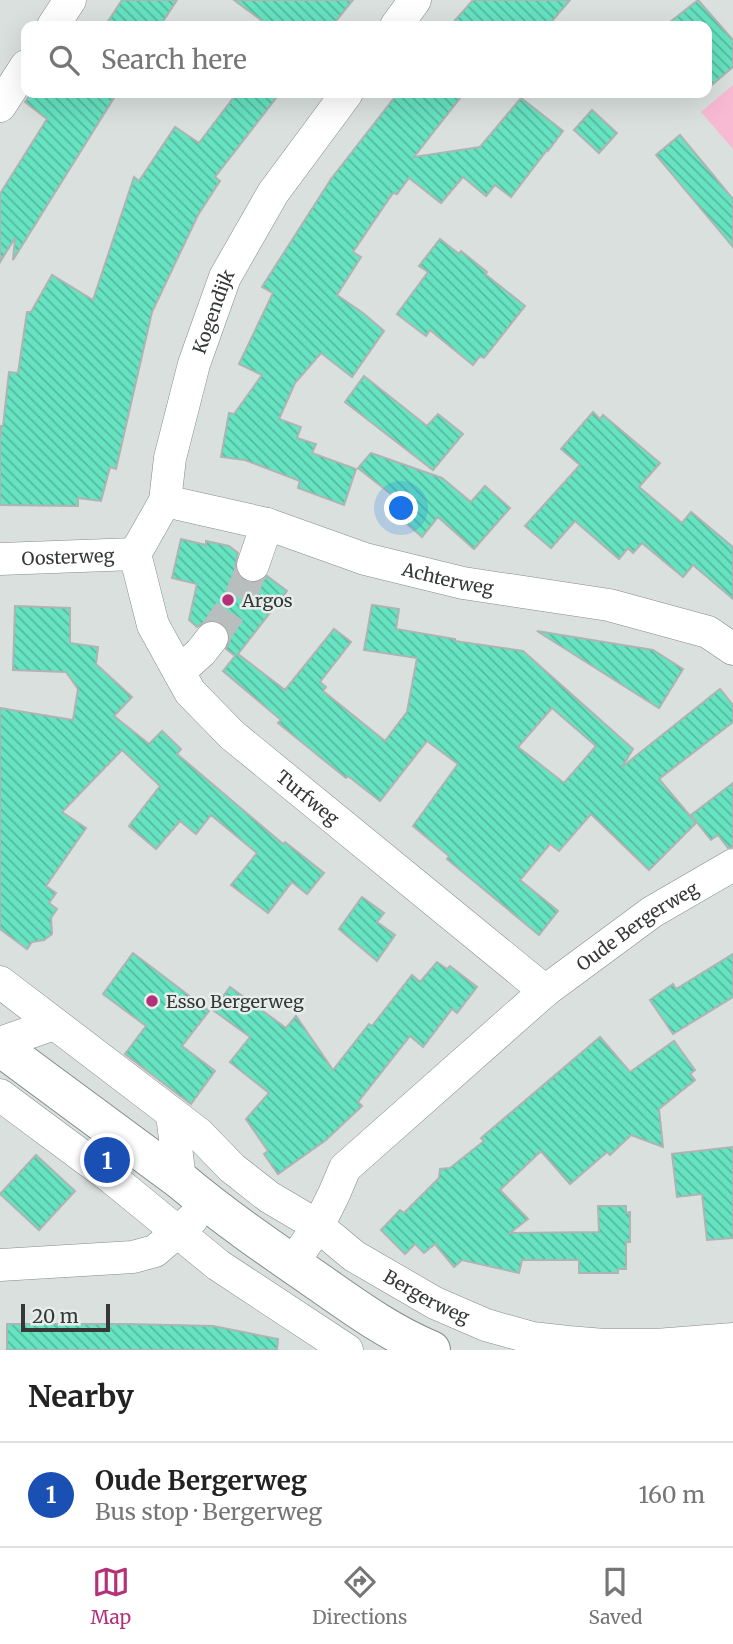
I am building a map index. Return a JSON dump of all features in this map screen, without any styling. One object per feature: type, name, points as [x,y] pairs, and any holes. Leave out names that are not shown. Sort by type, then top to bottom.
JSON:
[{"type":"main road","points":[[0,1045],[292,1264],[402,1338],[431,1350]]},
{"type":"street","points":[[56,21],[70,0]]},
{"type":"street","points":[[400,21],[415,0]]},
{"type":"street","points":[[0,106],[21,74]]},
{"type":"street","name":"Kogendijk","points":[[135,554],[164,501],[170,458],[194,363],[225,277],[274,193],[343,98]]},
{"type":"street","name":"Achterweg","points":[[164,501],[267,524],[365,559],[463,583],[609,605],[708,632],[733,649]]},
{"type":"street","points":[[254,565],[267,524]]},
{"type":"street","name":"Oosterweg","points":[[0,559],[135,554]]},
{"type":"street","name":"Turfweg","points":[[135,554],[153,625],[190,692],[232,734],[545,991]]},
{"type":"street","points":[[179,671],[201,652],[212,638]]},
{"type":"street","name":"Oude Bergerweg","points":[[292,1264],[318,1226],[345,1168],[545,991],[652,912],[733,865]]},
{"type":"street","name":"Bergerweg","points":[[0,982],[198,1133],[232,1168],[270,1197],[318,1226],[354,1256],[435,1303],[486,1325],[521,1335],[568,1342],[656,1345],[733,1339]]},
{"type":"street","points":[[0,1045],[54,1024]]},
{"type":"street","points":[[0,1096],[113,1179],[218,1265],[347,1350]]},
{"type":"street","points":[[0,1265],[133,1257],[155,1251],[177,1233],[194,1191],[172,1114]]},
{"type":"shaded area","points":[[733,85],[733,149],[701,112]]},
{"type":"building","points":[[122,0],[177,0],[163,21],[108,21]]},
{"type":"building","points":[[234,0],[353,0],[336,21],[262,21]]},
{"type":"building","points":[[473,0],[570,0],[552,21],[454,21]]},
{"type":"building","points":[[698,0],[733,40],[733,67],[712,85],[712,21],[671,21]]},
{"type":"building","points":[[28,98],[114,98],[13,260],[15,238],[0,262],[0,194],[47,119],[25,102]]},
{"type":"building","points":[[233,98],[276,98],[215,177],[220,181],[198,215],[152,312],[116,469],[110,467],[101,501],[78,498],[78,506],[0,505],[1,426],[9,372],[18,373],[27,312],[31,312],[52,275],[93,300],[134,177],[139,181],[175,127],[199,143]]},
{"type":"building","points":[[394,98],[460,98],[414,157],[480,147],[521,98],[563,131],[511,197],[495,185],[486,196],[463,177],[441,203],[409,178],[397,194],[393,193],[353,252],[361,257],[337,295],[384,331],[352,377],[321,353],[295,383],[279,419],[301,427],[297,438],[316,444],[312,453],[356,469],[344,505],[298,488],[300,481],[245,460],[221,457],[229,413],[234,414],[262,375],[239,364],[273,293],[262,287],[331,179]]},
{"type":"building","points":[[592,110],[617,133],[599,153],[574,130]]},
{"type":"building","points":[[680,135],[733,199],[733,247],[656,155]]},
{"type":"building","points":[[440,239],[459,254],[461,251],[525,306],[484,358],[480,356],[473,365],[430,330],[426,336],[397,314],[428,272],[419,266]]},
{"type":"building","points":[[364,376],[427,426],[438,414],[463,434],[433,470],[345,402]]},
{"type":"building","points":[[593,412],[600,419],[603,415],[660,463],[639,487],[682,523],[691,512],[733,547],[733,599],[693,565],[683,577],[642,543],[633,553],[628,548],[619,559],[575,521],[551,548],[525,526],[580,465],[561,449]]},
{"type":"building","points":[[371,453],[442,478],[471,502],[485,486],[510,508],[474,549],[438,517],[422,537],[396,514],[405,505],[358,468]]},
{"type":"building","points":[[181,539],[206,545],[206,541],[229,546],[238,553],[235,568],[240,578],[248,583],[256,583],[267,576],[287,591],[238,654],[285,690],[334,629],[351,642],[320,682],[326,687],[323,691],[385,741],[407,712],[417,658],[364,650],[372,605],[399,609],[396,629],[523,651],[633,749],[622,767],[720,689],[733,705],[733,722],[659,779],[696,823],[649,870],[591,814],[559,851],[550,844],[520,880],[558,911],[539,935],[447,859],[449,856],[413,826],[458,764],[427,741],[380,801],[348,776],[346,778],[278,723],[281,720],[223,671],[235,656],[226,649],[230,640],[229,631],[223,623],[215,620],[206,621],[197,627],[189,620],[197,584],[172,578]],"holes":[[[552,708],[596,746],[564,783],[518,747]]]},
{"type":"building","points":[[15,606],[70,608],[70,643],[98,647],[96,664],[132,697],[114,716],[149,744],[162,731],[181,749],[177,754],[283,844],[285,842],[324,873],[307,894],[292,882],[268,913],[231,885],[257,853],[211,815],[196,834],[180,821],[156,849],[129,826],[160,786],[122,750],[62,812],[86,828],[46,886],[56,893],[49,903],[57,909],[51,918],[52,934],[44,940],[32,942],[27,949],[0,929],[0,708],[73,720],[78,689],[66,672],[13,670]]},
{"type":"building","points":[[537,631],[653,650],[683,669],[659,708]]},
{"type":"building","points":[[733,783],[733,847],[728,848],[718,835],[711,840],[691,815]]},
{"type":"building","points":[[362,897],[384,913],[377,922],[395,935],[377,961],[339,929]]},
{"type":"building","points":[[133,953],[209,1011],[182,1046],[215,1071],[191,1104],[125,1054],[146,1026],[103,994]]},
{"type":"building","points":[[733,954],[733,997],[673,1034],[650,1000],[673,984],[676,989]]},
{"type":"building","points":[[437,962],[447,969],[450,966],[477,987],[457,1013],[452,1009],[423,1047],[410,1036],[358,1102],[362,1106],[326,1140],[278,1174],[264,1154],[268,1151],[246,1119],[269,1093],[230,1062],[250,1037],[213,1010],[230,987],[286,1028],[296,1016],[333,1070],[412,975],[420,982]]},
{"type":"building","points":[[600,1037],[630,1072],[674,1041],[695,1070],[690,1074],[695,1080],[659,1109],[663,1147],[631,1135],[610,1155],[607,1152],[570,1184],[541,1151],[500,1190],[528,1219],[510,1233],[599,1232],[598,1206],[626,1206],[626,1213],[630,1212],[630,1242],[626,1242],[626,1269],[618,1269],[618,1273],[579,1273],[579,1260],[522,1260],[519,1273],[462,1260],[454,1267],[435,1244],[424,1253],[415,1244],[405,1254],[381,1230],[400,1210],[404,1213],[439,1178],[440,1169],[450,1168],[484,1141],[481,1138]]},
{"type":"building","points":[[733,1147],[733,1238],[707,1240],[702,1194],[677,1197],[672,1154]]},
{"type":"building","points":[[36,1155],[75,1191],[39,1230],[0,1194]]},
{"type":"building","points":[[7,1324],[213,1326],[278,1339],[277,1350],[7,1350]]},
{"type":"tunnel","points":[[212,638],[242,593],[253,565]]},
{"type":"place","name":"Argos","points":[[228,600]]},
{"type":"place","name":"Esso Bergerweg","points":[[152,1001]]},
{"type":"place","name":"Oude Bergerweg","points":[[107,1160]]}]
